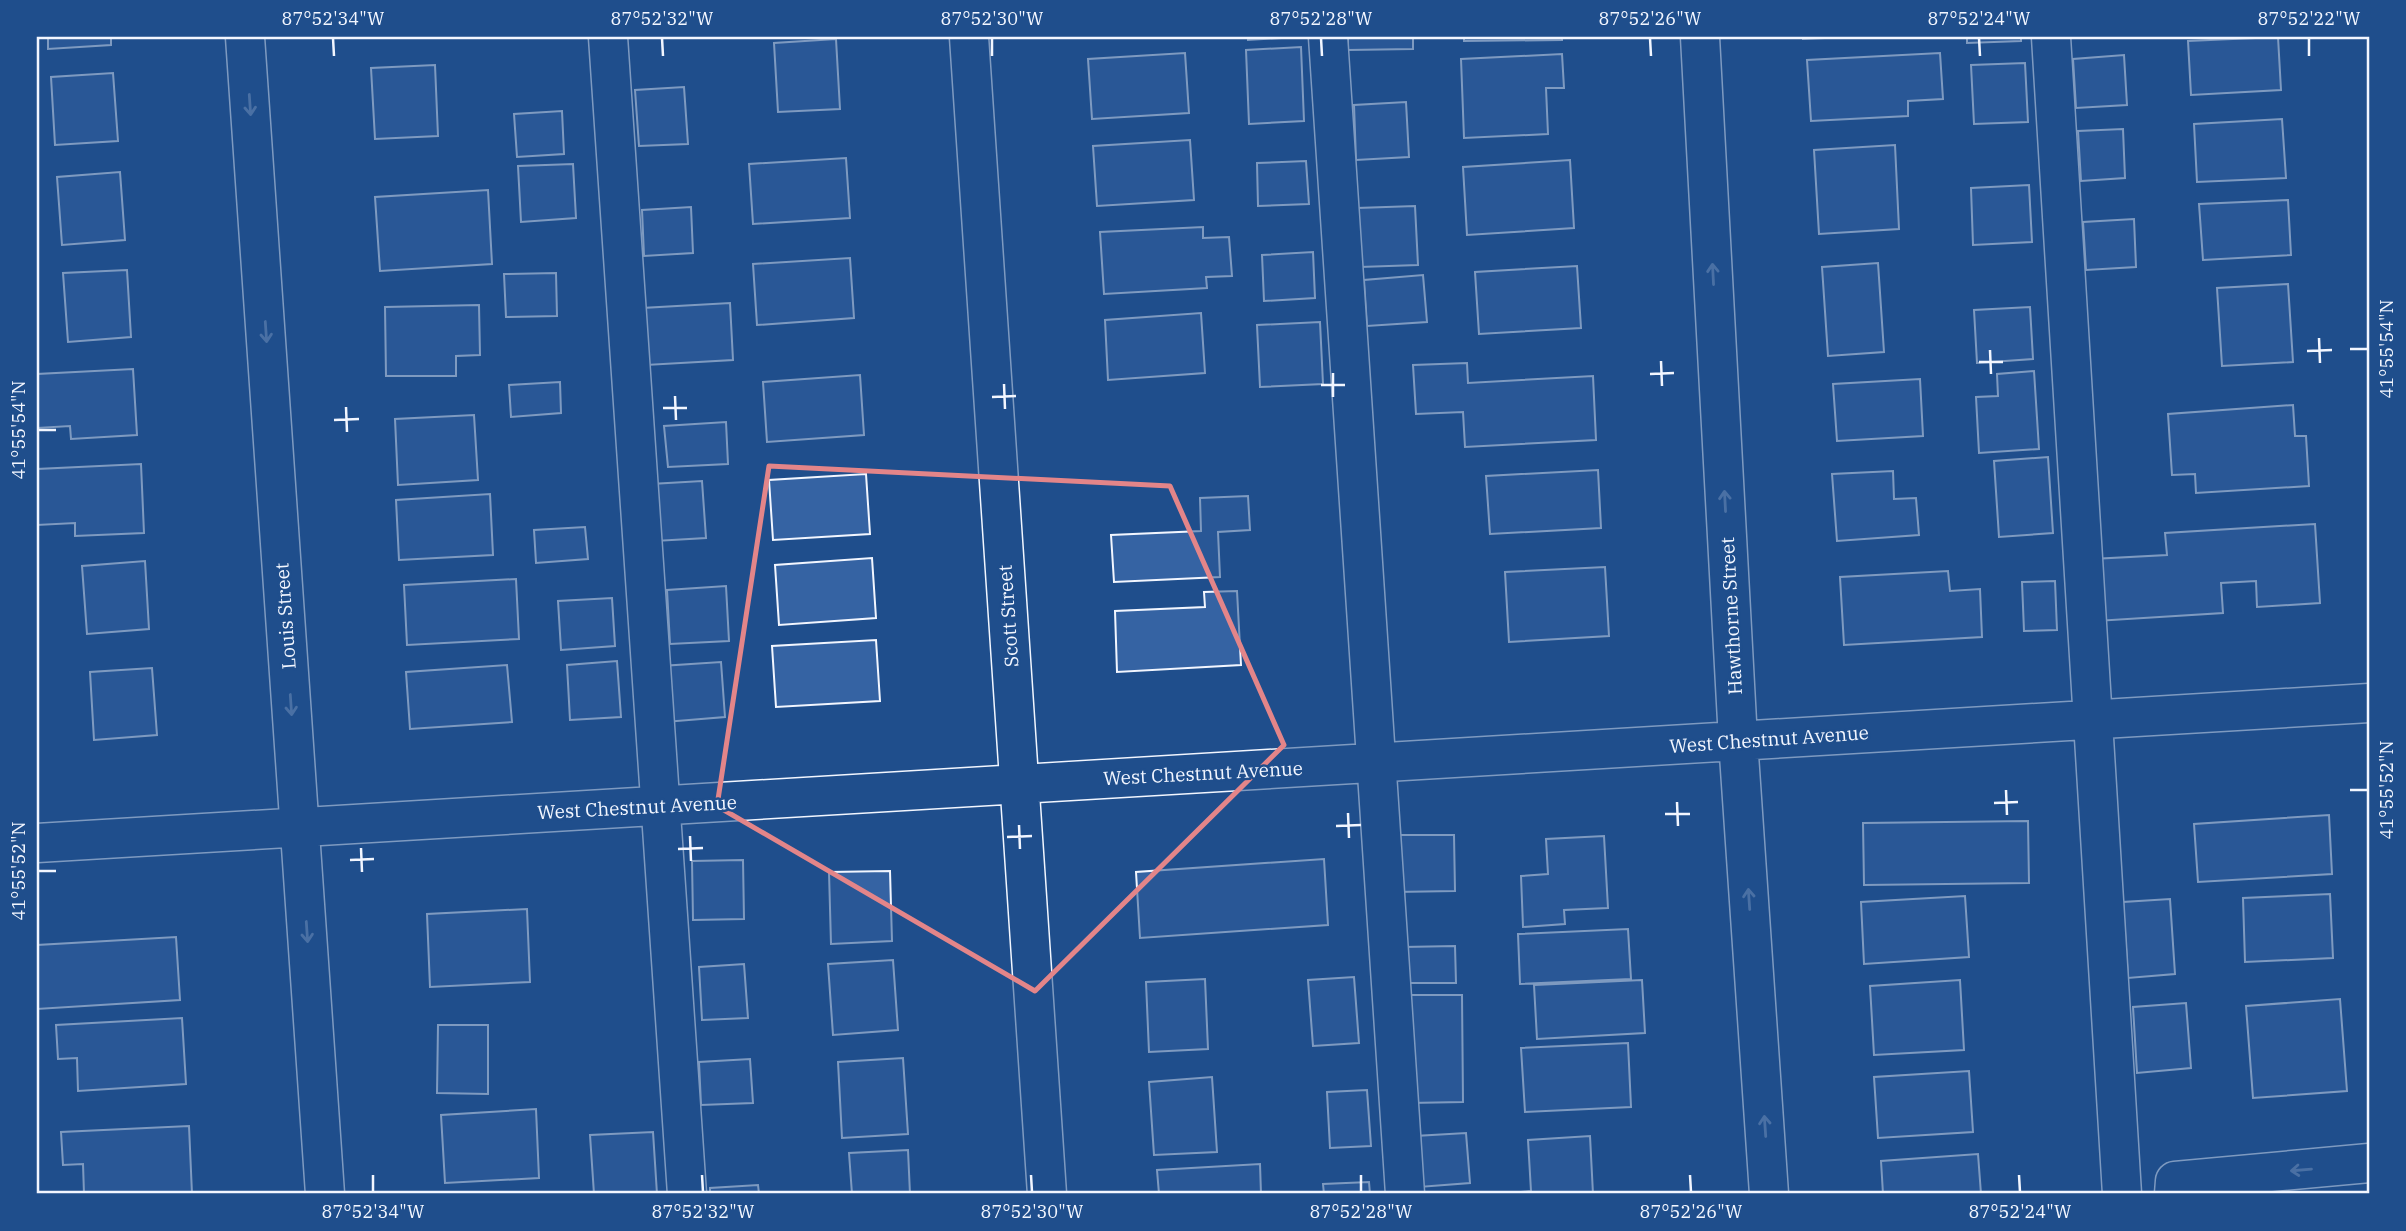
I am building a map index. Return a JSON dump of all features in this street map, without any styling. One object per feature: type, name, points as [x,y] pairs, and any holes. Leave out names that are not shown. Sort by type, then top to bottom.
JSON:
[{"type":"street","name":"Louis Street","points":[[245,37],[325,1194]]},
{"type":"street","points":[[608,37],[688,1194]]},
{"type":"street","name":"Scott Street","points":[[969,37],[1047,1194]]},
{"type":"street","points":[[1328,37],[1405,1194]]},
{"type":"street","name":"Hawthorne Street","points":[[1700,37],[1738,740],[1769,1194]]},
{"type":"street","points":[[2051,37],[2122,1194]]},
{"type":"street","name":"West Chestnut Avenue","points":[[37,843],[2369,703]]},
{"type":"street","points":[[2174,1194],[2175,1181],[2369,1163]]},
{"type":"highlighted area","points":[[769,466],[1170,486],[1284,745],[1035,991],[717,806]]},
{"type":"building","points":[[48,37],[111,37],[111,45],[48,49]]},
{"type":"building","points":[[1248,37],[1297,37],[1248,40]]},
{"type":"building","points":[[1348,37],[1413,37],[1413,49],[1348,50]]},
{"type":"building","points":[[1464,37],[1562,37],[1562,40],[1464,41]]},
{"type":"building","points":[[1803,37],[1848,37],[1803,39]]},
{"type":"building","points":[[1967,37],[2021,37],[2021,41],[1967,43]]},
{"type":"building","points":[[2278,37],[2281,90],[2191,95],[2188,41]]},
{"type":"building","points":[[836,39],[840,109],[778,112],[774,43]]},
{"type":"building","points":[[1301,47],[1304,121],[1249,124],[1246,50]]},
{"type":"building","points":[[1185,53],[1189,113],[1092,119],[1088,59]]},
{"type":"building","points":[[1940,53],[1943,99],[1908,101],[1908,116],[1811,121],[1807,60]]},
{"type":"building","points":[[1562,54],[1564,88],[1546,88],[1548,134],[1464,138],[1461,59]]},
{"type":"building","points":[[2124,55],[2127,105],[2076,108],[2073,59]]},
{"type":"building","points":[[2025,63],[2028,122],[1974,124],[1971,65]]},
{"type":"building","points":[[435,65],[438,136],[375,139],[371,68]]},
{"type":"building","points":[[113,73],[118,141],[55,145],[51,77]]},
{"type":"building","points":[[684,87],[688,144],[639,146],[635,90]]},
{"type":"building","points":[[1406,102],[1409,157],[1356,160],[1354,105]]},
{"type":"building","points":[[562,111],[564,154],[517,157],[514,114]]},
{"type":"building","points":[[2282,119],[2286,178],[2197,182],[2194,124]]},
{"type":"building","points":[[2123,129],[2125,178],[2081,181],[2078,131]]},
{"type":"building","points":[[1190,140],[1194,200],[1097,206],[1093,146]]},
{"type":"building","points":[[1895,145],[1899,229],[1819,234],[1814,150]]},
{"type":"building","points":[[846,158],[850,218],[753,224],[749,164]]},
{"type":"building","points":[[1570,160],[1574,228],[1467,235],[1463,167]]},
{"type":"building","points":[[1306,161],[1309,204],[1258,206],[1257,163]]},
{"type":"building","points":[[573,164],[576,218],[521,222],[518,166]]},
{"type":"building","points":[[120,172],[125,240],[62,245],[57,177]]},
{"type":"building","points":[[2029,185],[2032,242],[1973,245],[1971,188]]},
{"type":"building","points":[[488,190],[492,264],[380,271],[375,197]]},
{"type":"building","points":[[2288,200],[2291,255],[2203,260],[2199,204]]},
{"type":"building","points":[[1415,206],[1418,265],[1360,267],[1357,208]]},
{"type":"building","points":[[691,207],[693,253],[644,256],[642,210]]},
{"type":"building","points":[[2134,219],[2136,267],[2086,270],[2083,222]]},
{"type":"building","points":[[1203,227],[1203,238],[1229,237],[1232,276],[1206,277],[1207,288],[1104,294],[1100,232]]},
{"type":"building","points":[[1313,252],[1315,298],[1264,301],[1262,255]]},
{"type":"building","points":[[850,258],[854,318],[757,325],[753,264]]},
{"type":"building","points":[[1878,263],[1884,352],[1828,356],[1822,267]]},
{"type":"building","points":[[1577,266],[1581,328],[1479,334],[1475,272]]},
{"type":"building","points":[[127,270],[131,337],[68,342],[63,273]]},
{"type":"building","points":[[556,273],[557,316],[506,317],[504,274]]},
{"type":"building","points":[[1423,275],[1427,322],[1367,326],[1364,280]]},
{"type":"building","points":[[2288,284],[2293,362],[2222,366],[2217,288]]},
{"type":"building","points":[[730,303],[733,360],[646,365],[642,308]]},
{"type":"building","points":[[479,305],[480,355],[456,356],[456,376],[386,376],[385,307]]},
{"type":"building","points":[[2030,307],[2033,359],[1977,363],[1974,310]]},
{"type":"building","points":[[1201,313],[1205,373],[1108,380],[1105,320]]},
{"type":"building","points":[[1320,322],[1323,384],[1260,387],[1257,325]]},
{"type":"building","points":[[1467,363],[1468,383],[1593,376],[1596,440],[1465,447],[1463,412],[1416,414],[1413,365]]},
{"type":"building","points":[[133,369],[137,435],[71,439],[70,426],[37,428],[37,374]]},
{"type":"building","points":[[2034,371],[2039,449],[1979,453],[1976,397],[1998,396],[1997,374]]},
{"type":"building","points":[[860,375],[864,435],[767,442],[763,382]]},
{"type":"building","points":[[1920,379],[1923,436],[1837,441],[1833,384]]},
{"type":"building","points":[[560,382],[561,413],[511,417],[509,385]]},
{"type":"building","points":[[2293,405],[2295,436],[2306,436],[2309,486],[2196,493],[2195,474],[2172,475],[2168,414]]},
{"type":"building","points":[[474,415],[478,480],[398,485],[395,419]]},
{"type":"building","points":[[726,422],[728,464],[668,467],[664,426]]},
{"type":"building","points":[[2048,457],[2053,533],[1999,537],[1994,461]]},
{"type":"building","points":[[141,464],[144,533],[75,536],[75,523],[37,525],[37,469]]},
{"type":"building","points":[[1598,470],[1601,528],[1490,534],[1486,476]]},
{"type":"building","points":[[1893,471],[1894,499],[1916,498],[1919,535],[1837,541],[1832,474]]},
{"type":"building","points":[[866,474],[870,534],[773,540],[769,480]]},
{"type":"building","points":[[702,481],[706,538],[655,541],[651,484]]},
{"type":"building","points":[[490,494],[493,555],[399,560],[396,500]]},
{"type":"building","points":[[1248,496],[1250,530],[1218,532],[1220,577],[1114,582],[1111,535],[1201,531],[1200,498]]},
{"type":"building","points":[[2315,524],[2320,603],[2257,607],[2256,581],[2221,583],[2223,613],[2096,621],[2092,559],[2167,555],[2165,533]]},
{"type":"building","points":[[585,527],[588,559],[536,563],[534,530]]},
{"type":"building","points":[[872,558],[876,618],[779,625],[775,565]]},
{"type":"building","points":[[145,561],[149,629],[87,634],[82,566]]},
{"type":"building","points":[[1605,567],[1609,636],[1509,642],[1505,572]]},
{"type":"building","points":[[1948,571],[1950,591],[1980,589],[1982,637],[1844,645],[1840,577]]},
{"type":"building","points":[[516,579],[519,639],[407,645],[404,585]]},
{"type":"building","points":[[2055,581],[2057,630],[2024,631],[2022,582]]},
{"type":"building","points":[[726,586],[729,641],[670,644],[667,590]]},
{"type":"building","points":[[1237,591],[1241,665],[1117,672],[1115,611],[1205,607],[1204,592]]},
{"type":"building","points":[[612,598],[615,646],[561,650],[558,601]]},
{"type":"building","points":[[876,640],[880,701],[776,707],[772,646]]},
{"type":"building","points":[[617,661],[621,717],[570,720],[567,665]]},
{"type":"building","points":[[721,662],[725,717],[665,722],[661,666]]},
{"type":"building","points":[[507,665],[512,722],[410,729],[406,672]]},
{"type":"building","points":[[152,668],[157,735],[94,740],[90,672]]},
{"type":"building","points":[[2329,815],[2332,874],[2198,882],[2194,824]]},
{"type":"building","points":[[2028,821],[2029,883],[1864,885],[1863,823]]},
{"type":"building","points":[[1394,835],[1454,835],[1455,891],[1395,892]]},
{"type":"building","points":[[1604,836],[1608,908],[1564,910],[1565,924],[1523,927],[1521,876],[1548,874],[1546,839]]},
{"type":"building","points":[[1324,859],[1328,925],[1140,938],[1136,872]]},
{"type":"building","points":[[743,860],[744,919],[693,920],[692,861]]},
{"type":"building","points":[[890,871],[892,941],[831,944],[829,872]]},
{"type":"building","points":[[2330,894],[2333,958],[2245,962],[2243,898]]},
{"type":"building","points":[[1965,896],[1969,957],[1864,964],[1861,902]]},
{"type":"building","points":[[2170,899],[2175,974],[2128,978],[2123,902]]},
{"type":"building","points":[[527,909],[530,982],[430,987],[427,914]]},
{"type":"building","points":[[1628,929],[1631,979],[1520,984],[1518,934]]},
{"type":"building","points":[[176,937],[180,1000],[37,1009],[37,945]]},
{"type":"building","points":[[1455,946],[1456,983],[1403,983],[1403,947]]},
{"type":"building","points":[[893,960],[898,1030],[833,1035],[828,964]]},
{"type":"building","points":[[744,964],[748,1018],[702,1020],[699,967]]},
{"type":"building","points":[[1354,977],[1359,1043],[1313,1046],[1308,980]]},
{"type":"building","points":[[1205,979],[1208,1049],[1149,1052],[1146,982]]},
{"type":"building","points":[[1642,980],[1645,1033],[1537,1039],[1534,985]]},
{"type":"building","points":[[1960,980],[1964,1050],[1874,1055],[1870,986]]},
{"type":"building","points":[[1409,995],[1462,995],[1463,1102],[1409,1103]]},
{"type":"building","points":[[2340,999],[2347,1091],[2253,1098],[2246,1006]]},
{"type":"building","points":[[2186,1003],[2191,1068],[2137,1073],[2133,1007]]},
{"type":"building","points":[[182,1018],[186,1084],[78,1091],[77,1058],[58,1059],[56,1025]]},
{"type":"building","points":[[438,1025],[488,1025],[488,1094],[437,1093]]},
{"type":"building","points":[[1628,1043],[1631,1107],[1525,1112],[1521,1048]]},
{"type":"building","points":[[903,1058],[908,1134],[842,1138],[838,1062]]},
{"type":"building","points":[[750,1059],[753,1103],[701,1105],[699,1062]]},
{"type":"building","points":[[1969,1071],[1973,1132],[1878,1138],[1874,1077]]},
{"type":"building","points":[[1212,1077],[1217,1152],[1154,1155],[1149,1082]]},
{"type":"building","points":[[1367,1090],[1371,1146],[1330,1148],[1327,1092]]},
{"type":"building","points":[[536,1109],[539,1178],[445,1183],[441,1115]]},
{"type":"building","points":[[189,1126],[192,1194],[84,1194],[83,1164],[63,1165],[61,1132]]},
{"type":"building","points":[[653,1132],[657,1194],[594,1194],[590,1135]]},
{"type":"building","points":[[1466,1133],[1470,1183],[1419,1187],[1415,1136]]},
{"type":"building","points":[[1590,1136],[1593,1194],[1500,1194],[1531,1191],[1528,1140]]},
{"type":"building","points":[[908,1150],[910,1194],[852,1194],[849,1153]]},
{"type":"building","points":[[1978,1154],[1981,1194],[1883,1194],[1881,1161]]},
{"type":"building","points":[[1260,1164],[1261,1194],[1159,1194],[1157,1170]]},
{"type":"building","points":[[1369,1182],[1370,1194],[1324,1194],[1323,1184]]},
{"type":"building","points":[[758,1185],[759,1194],[710,1194],[710,1188]]}]
